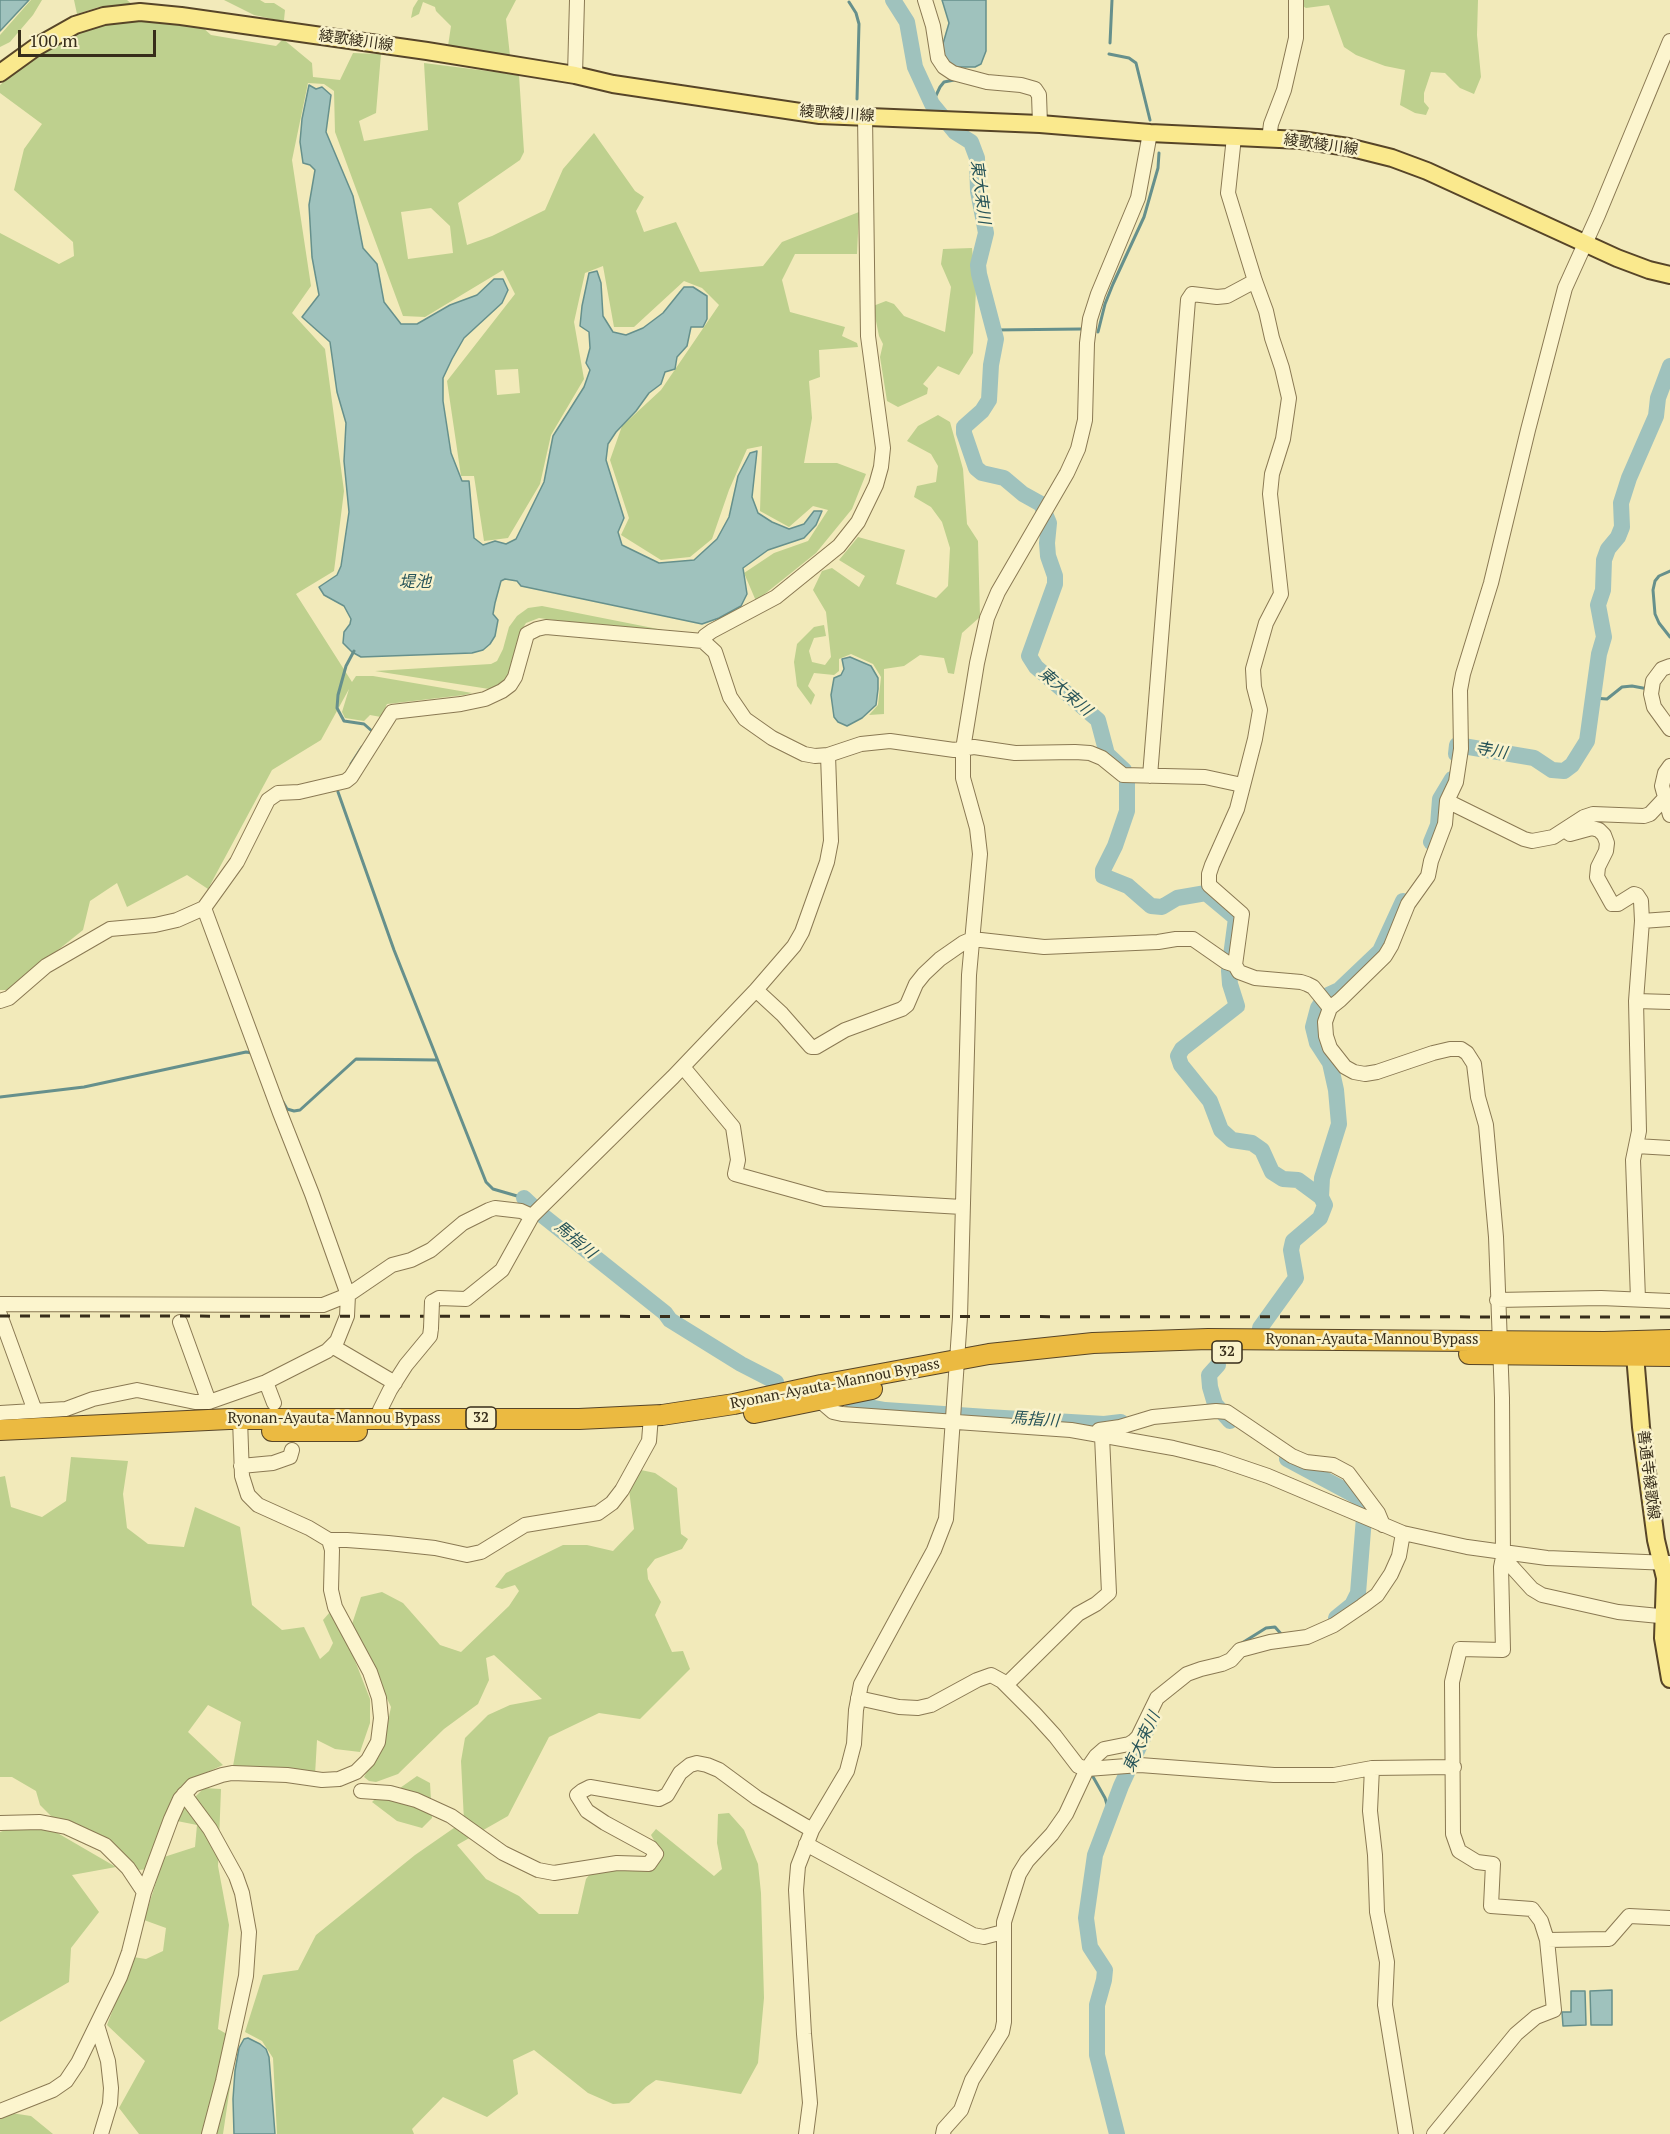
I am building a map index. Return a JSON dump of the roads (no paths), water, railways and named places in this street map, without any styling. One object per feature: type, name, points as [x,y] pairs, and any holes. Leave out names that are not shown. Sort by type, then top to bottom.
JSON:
[{"type":"highway","name":"Ryonan-Ayauta-Mannou Bypass","points":[[0,1430],[124,1422],[574,1431],[744,1415],[819,1400],[956,1367],[989,1354],[1093,1343],[1153,1340],[1635,1349],[1670,1356]]},
{"type":"highway","name":"Ryonan-Ayauta-Mannou Bypass","points":[[1635,1349],[1670,1340]]},
{"type":"highway","name":"Ryonan-Ayauta-Mannou Bypass","points":[[0,1442],[378,1418],[579,1419],[651,1422],[821,1385],[956,1367]]},
{"type":"main road","name":"綾歌綾川線","points":[[0,73],[46,41],[89,19],[140,12],[404,47],[574,75],[613,84],[820,115],[1040,124],[1269,139],[1348,147],[1392,158],[1427,171],[1584,243],[1649,270],[1670,275]]},
{"type":"main road","name":"善通寺綾歌線","points":[[1635,1349],[1641,1427],[1656,1540],[1666,1563],[1666,1616],[1663,1638],[1670,1679]]},
{"type":"street","points":[[574,75],[577,0]]},
{"type":"street","points":[[925,0],[933,26],[938,58],[944,67],[953,73],[987,82],[1021,85],[1035,89],[1039,95],[1040,124]]},
{"type":"street","points":[[1269,139],[1271,124],[1284,90],[1296,38],[1296,0]]},
{"type":"street","points":[[1325,1003],[1340,1000],[1385,956],[1408,904],[1428,876],[1431,861],[1445,824],[1447,801],[1456,782],[1461,746],[1460,690],[1463,674],[1491,583],[1564,288],[1598,215],[1670,41]]},
{"type":"street","points":[[703,641],[705,636],[712,631],[776,597],[839,546],[858,522],[876,485],[883,448],[868,336],[865,116]]},
{"type":"street","points":[[806,2134],[810,2103],[796,1890],[798,1866],[812,1830],[847,1771],[854,1744],[861,1684],[942,1534],[946,1519],[960,1317],[969,975],[980,848],[977,828],[963,778],[963,749],[977,663],[987,618],[1005,578],[1073,462],[1082,435],[1085,420],[1087,343],[1090,319],[1137,198],[1150,133]]},
{"type":"street","points":[[1231,964],[1242,914],[1211,888],[1209,874],[1234,820],[1255,740],[1260,710],[1254,687],[1253,669],[1266,623],[1281,594],[1270,494],[1272,474],[1283,439],[1289,398],[1266,311],[1228,193],[1234,137]]},
{"type":"street","points":[[1150,776],[1188,300],[1192,294],[1227,296],[1255,281]]},
{"type":"street","points":[[0,1001],[9,998],[46,966],[110,929],[155,925],[177,920],[204,908],[237,862],[268,800],[278,793],[299,792],[345,781],[351,777],[392,712],[461,704],[485,699],[502,691],[515,677],[527,634],[531,630],[546,627],[703,641],[715,652],[730,697],[745,719],[772,738],[804,754],[828,755],[861,744],[890,741],[954,750],[974,747],[1015,753],[1090,753],[1102,758],[1125,775],[1205,777],[1242,785]]},
{"type":"street","points":[[1670,666],[1662,669],[1653,681],[1652,690],[1654,707],[1670,729]]},
{"type":"street","points":[[378,1418],[380,1410],[406,1365],[430,1336],[432,1302],[439,1298],[466,1299],[474,1295],[502,1270],[536,1213],[683,1066],[756,990],[794,946],[802,932],[827,861],[831,841],[828,755]]},
{"type":"street","points":[[1670,766],[1662,786],[1670,815]]},
{"type":"street","points":[[1447,801],[1524,840],[1545,840],[1593,814],[1644,816],[1650,814],[1665,798]]},
{"type":"street","points":[[1565,830],[1570,834],[1592,828],[1599,830],[1607,843],[1606,851],[1598,867],[1597,877],[1612,904],[1618,904],[1634,894],[1641,901],[1642,921],[1636,1002],[1639,1131],[1633,1160],[1638,1299]]},
{"type":"street","points":[[0,1413],[66,1409],[93,1399],[137,1390],[195,1402],[209,1402],[266,1383],[327,1351],[337,1341],[347,1316],[348,1295],[204,908]]},
{"type":"street","points":[[1642,921],[1670,919]]},
{"type":"street","points":[[756,990],[782,1014],[811,1047],[816,1047],[845,1030],[902,1009],[907,1005],[916,984],[924,974],[940,959],[972,939],[1044,947],[1193,939],[1244,975],[1307,984],[1312,987],[1325,1003],[1325,1022],[1330,1048],[1345,1067],[1354,1072],[1365,1074],[1377,1072],[1450,1049],[1461,1049],[1471,1057],[1486,1125],[1496,1237],[1503,1461],[1501,1567],[1503,1650],[1460,1649],[1452,1682],[1454,1834],[1459,1851],[1477,1862],[1493,1864],[1491,1906],[1532,1909],[1541,1921],[1547,1940],[1554,2010],[1536,2017],[1516,2034],[1434,2134]]},
{"type":"street","points":[[1636,1002],[1670,1002]]},
{"type":"street","points":[[683,1066],[733,1127],[738,1161],[735,1174],[825,1199],[962,1207]]},
{"type":"street","points":[[1636,1146],[1670,1148]]},
{"type":"street","points":[[0,1304],[323,1305],[348,1295],[392,1264],[411,1260],[430,1250],[463,1223],[489,1210],[495,1208],[536,1213]]},
{"type":"street","points":[[1497,1300],[1638,1299],[1670,1301]]},
{"type":"street","points":[[0,1315],[35,1411]]},
{"type":"street","points":[[180,1323],[209,1402]]},
{"type":"street","points":[[332,1346],[395,1383]]},
{"type":"street","points":[[266,1383],[274,1403]]},
{"type":"street","points":[[819,1400],[833,1412],[842,1414],[952,1416],[1085,1433],[1173,1448],[1244,1467],[1403,1533],[1503,1555],[1666,1563]]},
{"type":"street","points":[[1085,1433],[1120,1427],[1153,1417],[1220,1411],[1292,1456],[1306,1462],[1333,1465],[1348,1473],[1378,1513],[1377,1522]]},
{"type":"street","points":[[240,1425],[243,1485],[253,1501],[264,1508],[309,1528],[329,1540],[347,1539],[435,1548],[467,1555],[481,1552],[525,1525],[598,1513],[612,1503],[622,1490],[649,1442],[651,1422]]},
{"type":"street","points":[[1006,1685],[1078,1614],[1096,1604],[1109,1593],[1102,1436]]},
{"type":"street","points":[[241,1466],[273,1463],[290,1457],[292,1450]]},
{"type":"street","points":[[943,2134],[944,2129],[961,2110],[972,2080],[1002,2032],[1005,2022],[1003,1966],[1005,1941],[1001,1932],[1019,1874],[1066,1814],[1076,1797],[1087,1769],[1096,1756],[1104,1749],[1129,1744],[1138,1737],[1152,1705],[1172,1684],[1187,1674],[1231,1660],[1240,1650],[1270,1642],[1307,1637],[1334,1625],[1377,1595],[1398,1561],[1403,1533]]},
{"type":"street","points":[[0,2111],[42,2096],[66,2081],[78,2063],[129,1952],[144,1893],[171,1819],[184,1794],[193,1785],[232,1773],[287,1775],[322,1780],[339,1779],[356,1773],[368,1760],[378,1742],[381,1718],[379,1698],[370,1672],[335,1607],[331,1590],[332,1550],[329,1540]]},
{"type":"street","points":[[1503,1555],[1532,1589],[1542,1595],[1612,1611],[1666,1616]]},
{"type":"street","points":[[858,1698],[899,1707],[918,1708],[931,1705],[977,1680],[991,1676],[1006,1685],[1055,1736],[1078,1766],[1087,1769],[1140,1765],[1274,1775],[1334,1775],[1372,1768],[1454,1767]]},
{"type":"street","points":[[361,1791],[390,1793],[416,1800],[451,1816],[503,1853],[538,1870],[554,1872],[617,1863],[649,1864],[656,1854],[651,1848],[587,1811],[577,1795],[590,1787],[659,1799],[667,1795],[681,1773],[697,1763],[719,1770],[757,1798],[812,1830]]},
{"type":"street","points":[[1372,1768],[1370,1810],[1379,1928],[1387,1962],[1385,2005],[1406,2134]]},
{"type":"street","points":[[184,1794],[210,1829],[237,1876],[249,1932],[246,1976],[209,2134]]},
{"type":"street","points":[[0,1822],[40,1822],[66,1827],[105,1845],[128,1868],[144,1893]]},
{"type":"street","points":[[806,1844],[973,1935],[984,1937],[1001,1932]]},
{"type":"street","points":[[1547,1940],[1609,1940],[1629,1916],[1670,1918]]},
{"type":"street","points":[[97,2025],[108,2061],[111,2088],[110,2104],[101,2134]]},
{"type":"water","points":[[0,0],[29,0],[0,31]]},
{"type":"water","points":[[942,0],[986,0],[986,51],[981,64],[975,67],[951,67],[940,54],[949,23]]},
{"type":"water","name":"堤池","points":[[309,85],[316,89],[322,87],[331,95],[326,132],[353,196],[363,248],[377,264],[384,302],[401,324],[417,324],[450,305],[477,295],[494,279],[503,279],[508,290],[502,303],[464,338],[443,378],[443,401],[451,453],[462,481],[469,481],[474,538],[483,545],[495,541],[506,544],[516,539],[544,482],[553,436],[584,387],[590,370],[586,363],[590,348],[589,332],[580,326],[589,273],[597,271],[601,283],[603,316],[613,332],[626,335],[643,328],[663,313],[684,287],[693,287],[707,296],[707,319],[703,327],[691,327],[687,346],[677,357],[675,369],[665,372],[661,384],[649,393],[616,432],[608,444],[606,460],[624,518],[618,532],[622,545],[659,563],[694,560],[717,539],[729,517],[738,476],[750,453],[757,451],[752,497],[758,513],[789,529],[804,524],[814,511],[822,511],[816,525],[804,538],[768,550],[743,568],[747,594],[741,606],[702,624],[521,586],[517,581],[505,579],[501,581],[493,614],[498,620],[495,636],[483,650],[472,653],[361,657],[343,643],[344,632],[351,619],[344,606],[324,595],[319,587],[337,575],[341,566],[349,512],[344,461],[346,423],[337,392],[330,342],[302,317],[319,295],[312,257],[309,205],[315,170],[303,163],[300,142]]},
{"type":"water","points":[[850,657],[871,666],[878,678],[878,689],[876,705],[862,718],[847,726],[838,722],[834,717],[831,695],[834,678],[841,675],[844,669],[842,659]]},
{"type":"water","points":[[1612,1990],[1612,2025],[1591,2025],[1590,1991]]},
{"type":"water","points":[[1571,1991],[1585,1991],[1586,2025],[1563,2026],[1562,2012],[1571,2012]]},
{"type":"water","points":[[248,2038],[266,2049],[269,2057],[275,2134],[234,2134],[235,2071],[239,2048],[244,2039]]},
{"type":"waterway","name":"東大束川","points":[[893,0],[907,22],[915,67],[932,104],[955,132],[971,142],[977,158],[978,191],[986,233],[978,265],[996,339],[991,365],[989,400],[982,411],[964,427],[964,433],[976,468],[982,473],[1004,478],[1023,494],[1041,504],[1049,523],[1048,556],[1055,576],[1055,584],[1029,656],[1036,667],[1098,720],[1107,754],[1124,770],[1127,780],[1127,811],[1115,846],[1103,870],[1103,876],[1128,886],[1151,906],[1162,907],[1177,898],[1206,893],[1236,918],[1229,971],[1230,984],[1237,1006],[1182,1049],[1178,1056],[1181,1065],[1210,1101],[1221,1130],[1232,1140],[1252,1143],[1262,1150],[1272,1172],[1283,1179],[1298,1180],[1321,1197],[1325,1205],[1320,1218],[1293,1241],[1291,1250],[1296,1278],[1260,1328]]},
{"type":"waterway","points":[[1110,43],[1112,0]]},
{"type":"waterway","points":[[849,2],[856,13],[859,24],[857,99]]},
{"type":"waterway","points":[[1109,54],[1129,58],[1136,63],[1150,120]]},
{"type":"waterway","points":[[932,104],[944,82],[954,80]]},
{"type":"waterway","points":[[1098,332],[1105,304],[1144,217],[1158,168],[1159,153]]},
{"type":"waterway","points":[[994,330],[1081,329]]},
{"type":"waterway","name":"寺川","points":[[1456,754],[1457,745],[1534,758],[1552,770],[1564,771],[1572,765],[1587,741],[1599,654],[1604,637],[1598,605],[1603,590],[1604,560],[1622,527],[1621,503],[1629,478],[1656,416],[1658,398],[1670,366]]},
{"type":"waterway","points":[[1670,571],[1659,576],[1653,590],[1655,614],[1670,637]]},
{"type":"waterway","points":[[354,651],[346,666],[337,708],[344,721],[364,724],[373,732],[371,734]]},
{"type":"waterway","points":[[1593,698],[1607,699],[1622,687],[1648,689]]},
{"type":"waterway","points":[[351,764],[362,747]]},
{"type":"waterway","name":"寺川","points":[[1431,842],[1438,825],[1440,799],[1452,779]]},
{"type":"waterway","points":[[338,792],[394,950],[486,1182],[493,1189],[524,1198]]},
{"type":"waterway","name":"寺川","points":[[1321,1197],[1322,1178],[1339,1124],[1336,1090],[1330,1063],[1317,1043],[1313,1027],[1318,1008],[1326,996],[1339,990],[1380,951],[1403,901]]},
{"type":"waterway","points":[[0,1097],[84,1087],[246,1052],[252,1053]]},
{"type":"waterway","points":[[283,1102],[287,1109],[300,1110],[356,1059],[437,1060]]},
{"type":"waterway","name":"馬指川","points":[[524,1198],[665,1313],[670,1320],[741,1364],[776,1382]]},
{"type":"waterway","name":"東大束川","points":[[1218,1365],[1209,1375],[1210,1387],[1215,1404],[1230,1421]]},
{"type":"waterway","name":"馬指川","points":[[853,1404],[885,1410],[987,1417],[1104,1424],[1121,1422]]},
{"type":"waterway","name":"東大束川","points":[[1287,1459],[1356,1496],[1365,1505],[1358,1593],[1352,1605],[1336,1618]]},
{"type":"waterway","points":[[1242,1643],[1266,1628],[1275,1627],[1282,1635]]},
{"type":"waterway","name":"東大束川","points":[[1117,2134],[1097,2055],[1097,2005],[1105,1970],[1090,1947],[1086,1918],[1095,1855],[1121,1786],[1149,1725]]},
{"type":"waterway","points":[[1092,1775],[1105,1798],[1110,1814]]},
{"type":"railway","points":[[0,1316],[1670,1317]]}]
